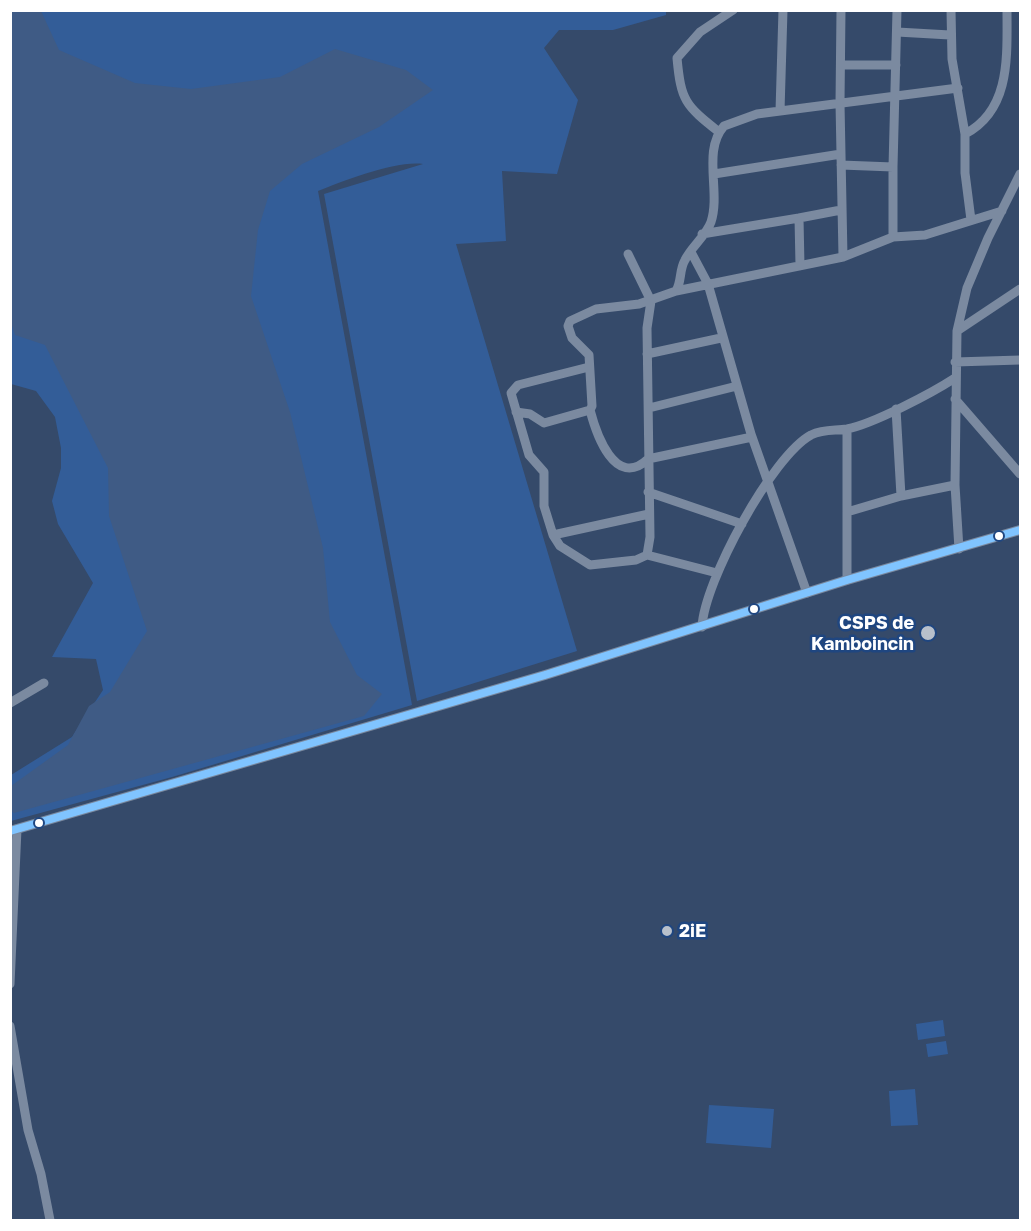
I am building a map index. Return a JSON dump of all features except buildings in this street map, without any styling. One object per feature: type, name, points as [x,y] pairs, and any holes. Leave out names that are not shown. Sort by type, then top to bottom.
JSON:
[{"type":"main road","points":[[14,835],[702,627],[847,580],[1020,530]]},
{"type":"street","points":[[719,132],[686,102],[681,93],[677,58],[700,32],[733,10]]},
{"type":"street","points":[[780,111],[783,10]]},
{"type":"street","points":[[842,10],[840,154],[843,257]]},
{"type":"street","points":[[893,237],[897,10]]},
{"type":"street","points":[[951,10],[950,35],[965,134],[965,173],[971,220]]},
{"type":"street","points":[[965,134],[990,117],[998,98],[1006,64],[1007,10]]},
{"type":"street","points":[[897,32],[950,35]]},
{"type":"street","points":[[842,65],[896,65]]},
{"type":"street","points":[[676,291],[680,285],[683,263],[711,222],[714,145],[724,126],[744,117],[780,111],[958,88]]},
{"type":"street","points":[[714,174],[840,154]]},
{"type":"street","points":[[841,165],[893,167]]},
{"type":"street","points":[[959,549],[955,485],[957,331],[968,288],[1020,174]]},
{"type":"street","points":[[702,234],[842,210]]},
{"type":"street","points":[[753,437],[648,459],[637,465],[626,466],[613,460],[602,447],[590,410],[592,406],[588,352],[569,332],[570,321],[596,309],[651,301],[676,291],[843,257],[893,237],[925,235],[1002,211]]},
{"type":"street","points":[[799,218],[800,266]]},
{"type":"street","points":[[691,252],[708,284],[721,338],[768,483],[807,593]]},
{"type":"street","points":[[628,254],[651,301],[647,354],[649,408],[647,555]]},
{"type":"street","points":[[957,331],[1020,289]]},
{"type":"street","points":[[647,354],[721,338]]},
{"type":"street","points":[[955,362],[1020,360]]},
{"type":"street","points":[[589,367],[518,385],[511,393],[529,455],[544,472],[544,506],[553,535],[560,546],[590,565],[636,561],[647,555],[717,573]]},
{"type":"street","points":[[702,627],[703,610],[717,573],[742,524],[787,454],[811,435],[835,428],[847,429],[896,409],[955,378]]},
{"type":"street","points":[[649,408],[737,386]]},
{"type":"street","points":[[955,399],[1020,474]]},
{"type":"street","points":[[896,409],[901,496]]},
{"type":"street","points":[[516,412],[530,414],[544,423],[590,410]]},
{"type":"street","points":[[847,429],[847,580]]},
{"type":"street","points":[[847,512],[901,496],[955,485]]},
{"type":"street","points":[[648,492],[742,524]]},
{"type":"street","points":[[553,535],[649,514]]},
{"type":"street","points":[[10,703],[44,683]]},
{"type":"street","points":[[10,984],[14,835]]},
{"type":"street","points":[[10,1026],[28,1130],[41,1174],[50,1221]]},
{"type":"shaded area","points":[[11,10],[41,11],[59,50],[135,83],[191,89],[280,77],[335,49],[406,70],[433,90],[379,127],[302,164],[270,191],[258,230],[251,296],[290,412],[323,548],[330,622],[357,675],[382,694],[364,716],[14,813],[11,811],[11,786],[68,745],[89,706],[110,692],[147,631],[109,516],[108,468],[45,345],[15,335],[11,323]]},
{"type":"shaded area","points":[[11,11],[666,11],[666,15],[613,30],[559,30],[544,48],[578,100],[557,174],[502,171],[506,241],[456,244],[577,651],[417,701],[324,194],[423,164],[399,165],[370,172],[318,191],[412,705],[172,777],[11,821],[11,775],[72,737],[103,690],[96,659],[52,657],[93,583],[58,524],[52,501],[61,468],[61,448],[55,417],[36,391],[11,384]]},
{"type":"shaded area","points":[[943,1020],[945,1036],[918,1040],[916,1024]]},
{"type":"shaded area","points":[[946,1041],[948,1054],[928,1057],[926,1044]]},
{"type":"shaded area","points":[[915,1089],[918,1125],[891,1126],[889,1091]]},
{"type":"shaded area","points":[[709,1105],[774,1109],[771,1148],[706,1143]]},
{"type":"transit line","points":[[10,831],[545,675],[847,580],[1020,530]]},
{"type":"place","name":"CSPS de Kamboincin","points":[[928,633]]},
{"type":"place","name":"2iE","points":[[667,931]]}]
